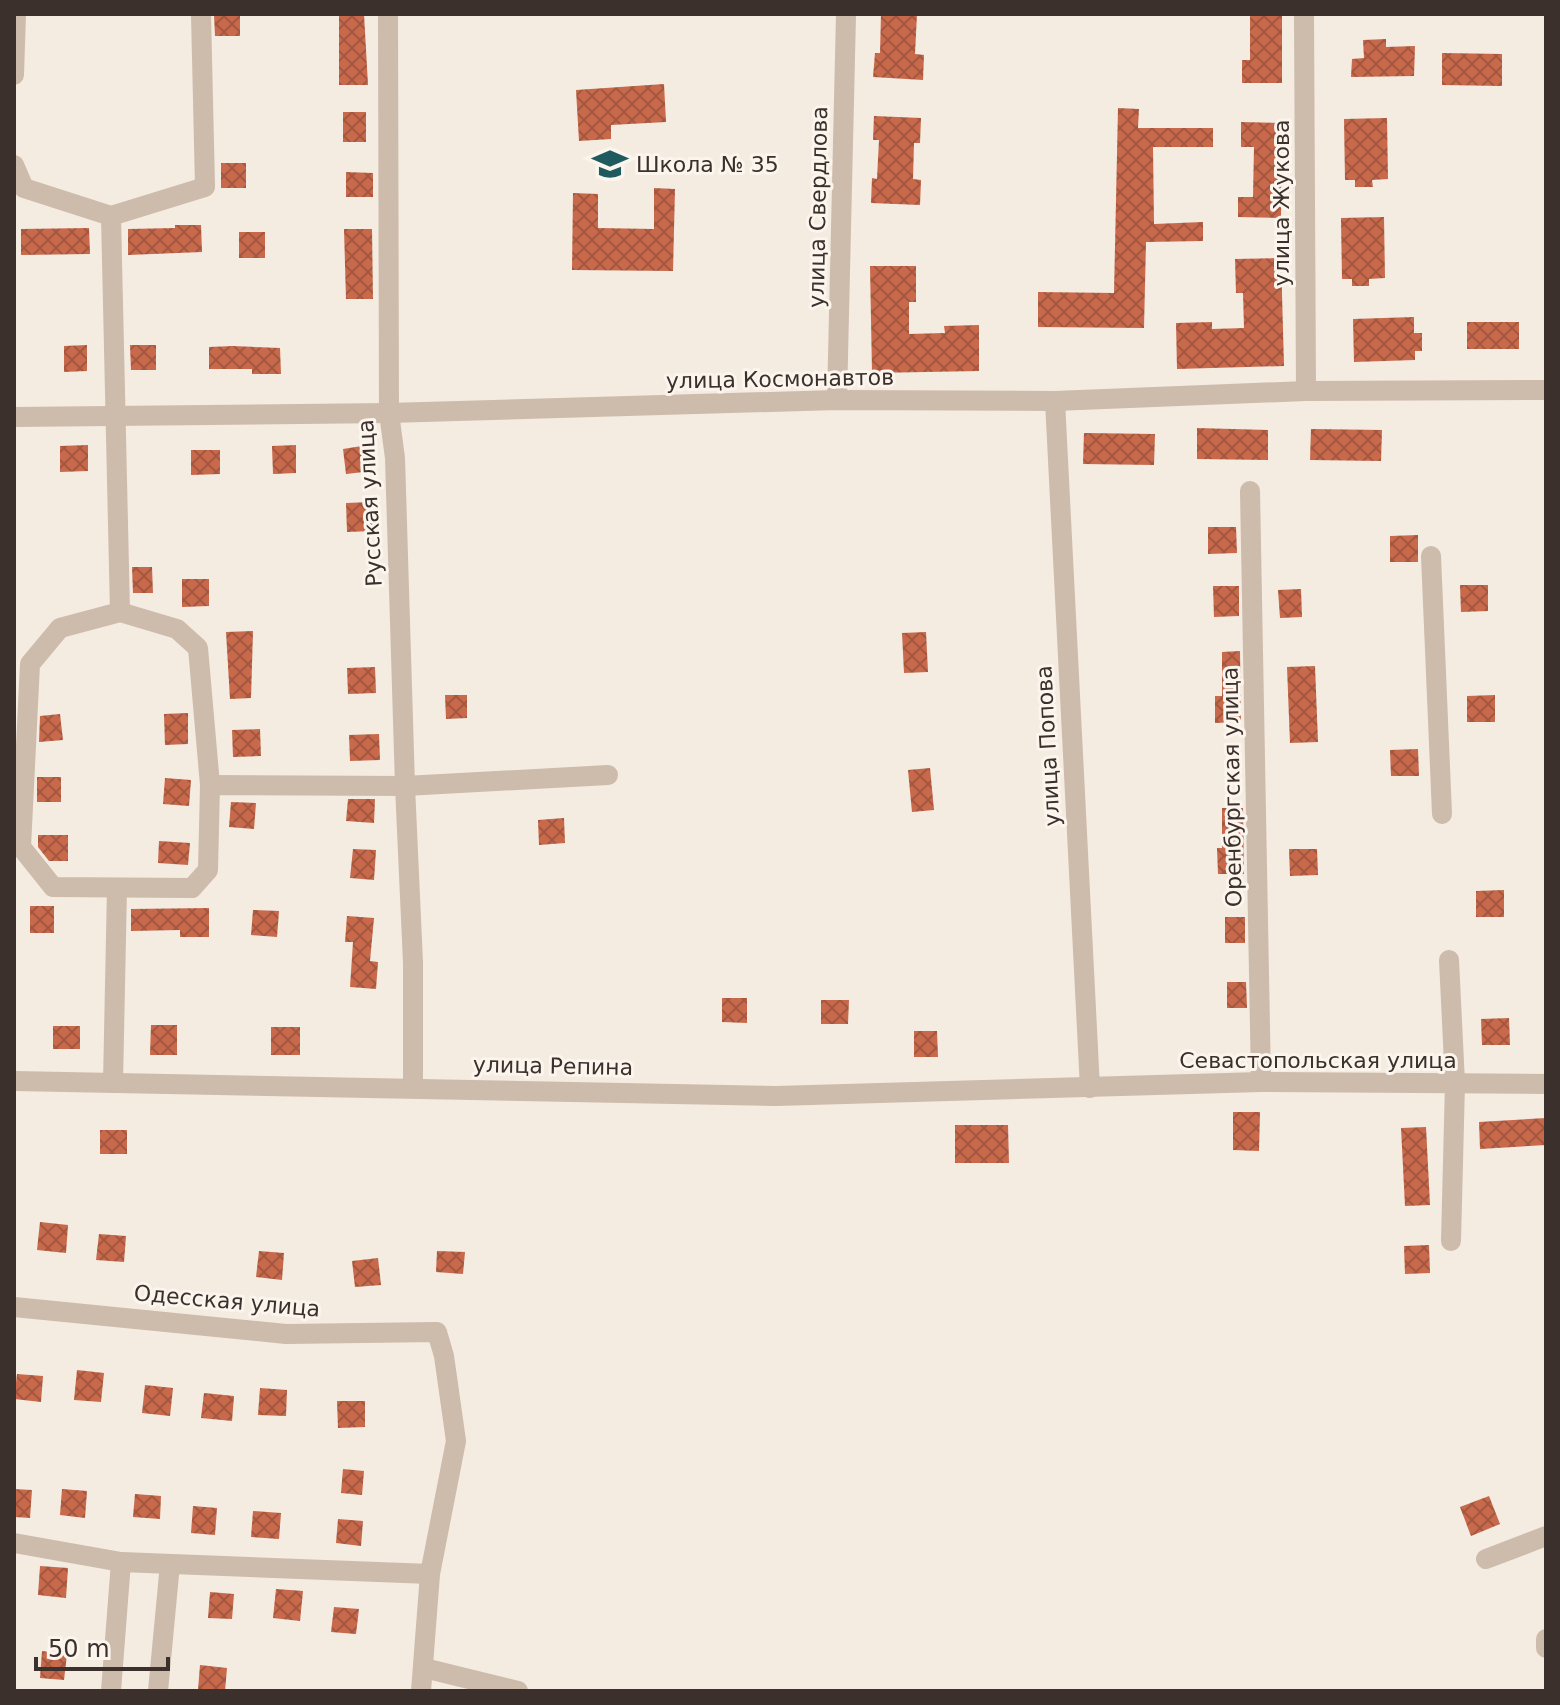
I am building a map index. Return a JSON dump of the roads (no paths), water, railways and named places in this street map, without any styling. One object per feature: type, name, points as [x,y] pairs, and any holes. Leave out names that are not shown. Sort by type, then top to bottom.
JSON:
[{"type":"street","points":[[14,75],[16,14]]},
{"type":"street","points":[[14,165],[24,188],[111,216],[205,187],[201,14]]},
{"type":"street","name":"Русская улица","points":[[388,14],[389,413],[395,458],[413,963],[413,1087]]},
{"type":"street","name":"улица Свердлова","points":[[837,400],[846,14]]},
{"type":"street","name":"улица Жукова","points":[[1304,14],[1306,391]]},
{"type":"street","points":[[111,216],[120,612]]},
{"type":"street","name":"улица Космонавтов","points":[[14,417],[389,413],[837,400],[1055,401],[1306,391],[1546,390]]},
{"type":"street","name":"улица Попова","points":[[1055,401],[1090,1088]]},
{"type":"street","name":"Оренбургская улица","points":[[1250,491],[1261,1082]]},
{"type":"street","points":[[1431,556],[1442,814]]},
{"type":"street","points":[[120,612],[177,629],[198,648],[210,785],[208,870],[192,888],[53,887],[21,847],[19,774],[30,664],[60,628],[120,612]]},
{"type":"street","points":[[210,785],[405,786],[608,775]]},
{"type":"street","points":[[113,1083],[117,888]]},
{"type":"street","points":[[1449,960],[1455,1083],[1451,1241]]},
{"type":"street","name":"улица Репина","points":[[14,1081],[776,1096],[1090,1088]]},
{"type":"street","name":"Севастопольская улица","points":[[1090,1088],[1261,1082],[1546,1084]]},
{"type":"street","name":"Одесская улица","points":[[14,1307],[286,1334],[437,1332],[444,1356],[456,1441],[430,1574]]},
{"type":"street","points":[[1486,1559],[1546,1536]]},
{"type":"street","points":[[14,1543],[121,1562],[430,1574],[421,1691]]},
{"type":"street","points":[[111,1691],[121,1562]]},
{"type":"street","points":[[158,1691],[170,1564]]},
{"type":"street","points":[[1546,1639],[1546,1648]]},
{"type":"street","points":[[424,1668],[518,1691]]},
{"type":"place","name":"Школа № 35","points":[[610,164]]}]
